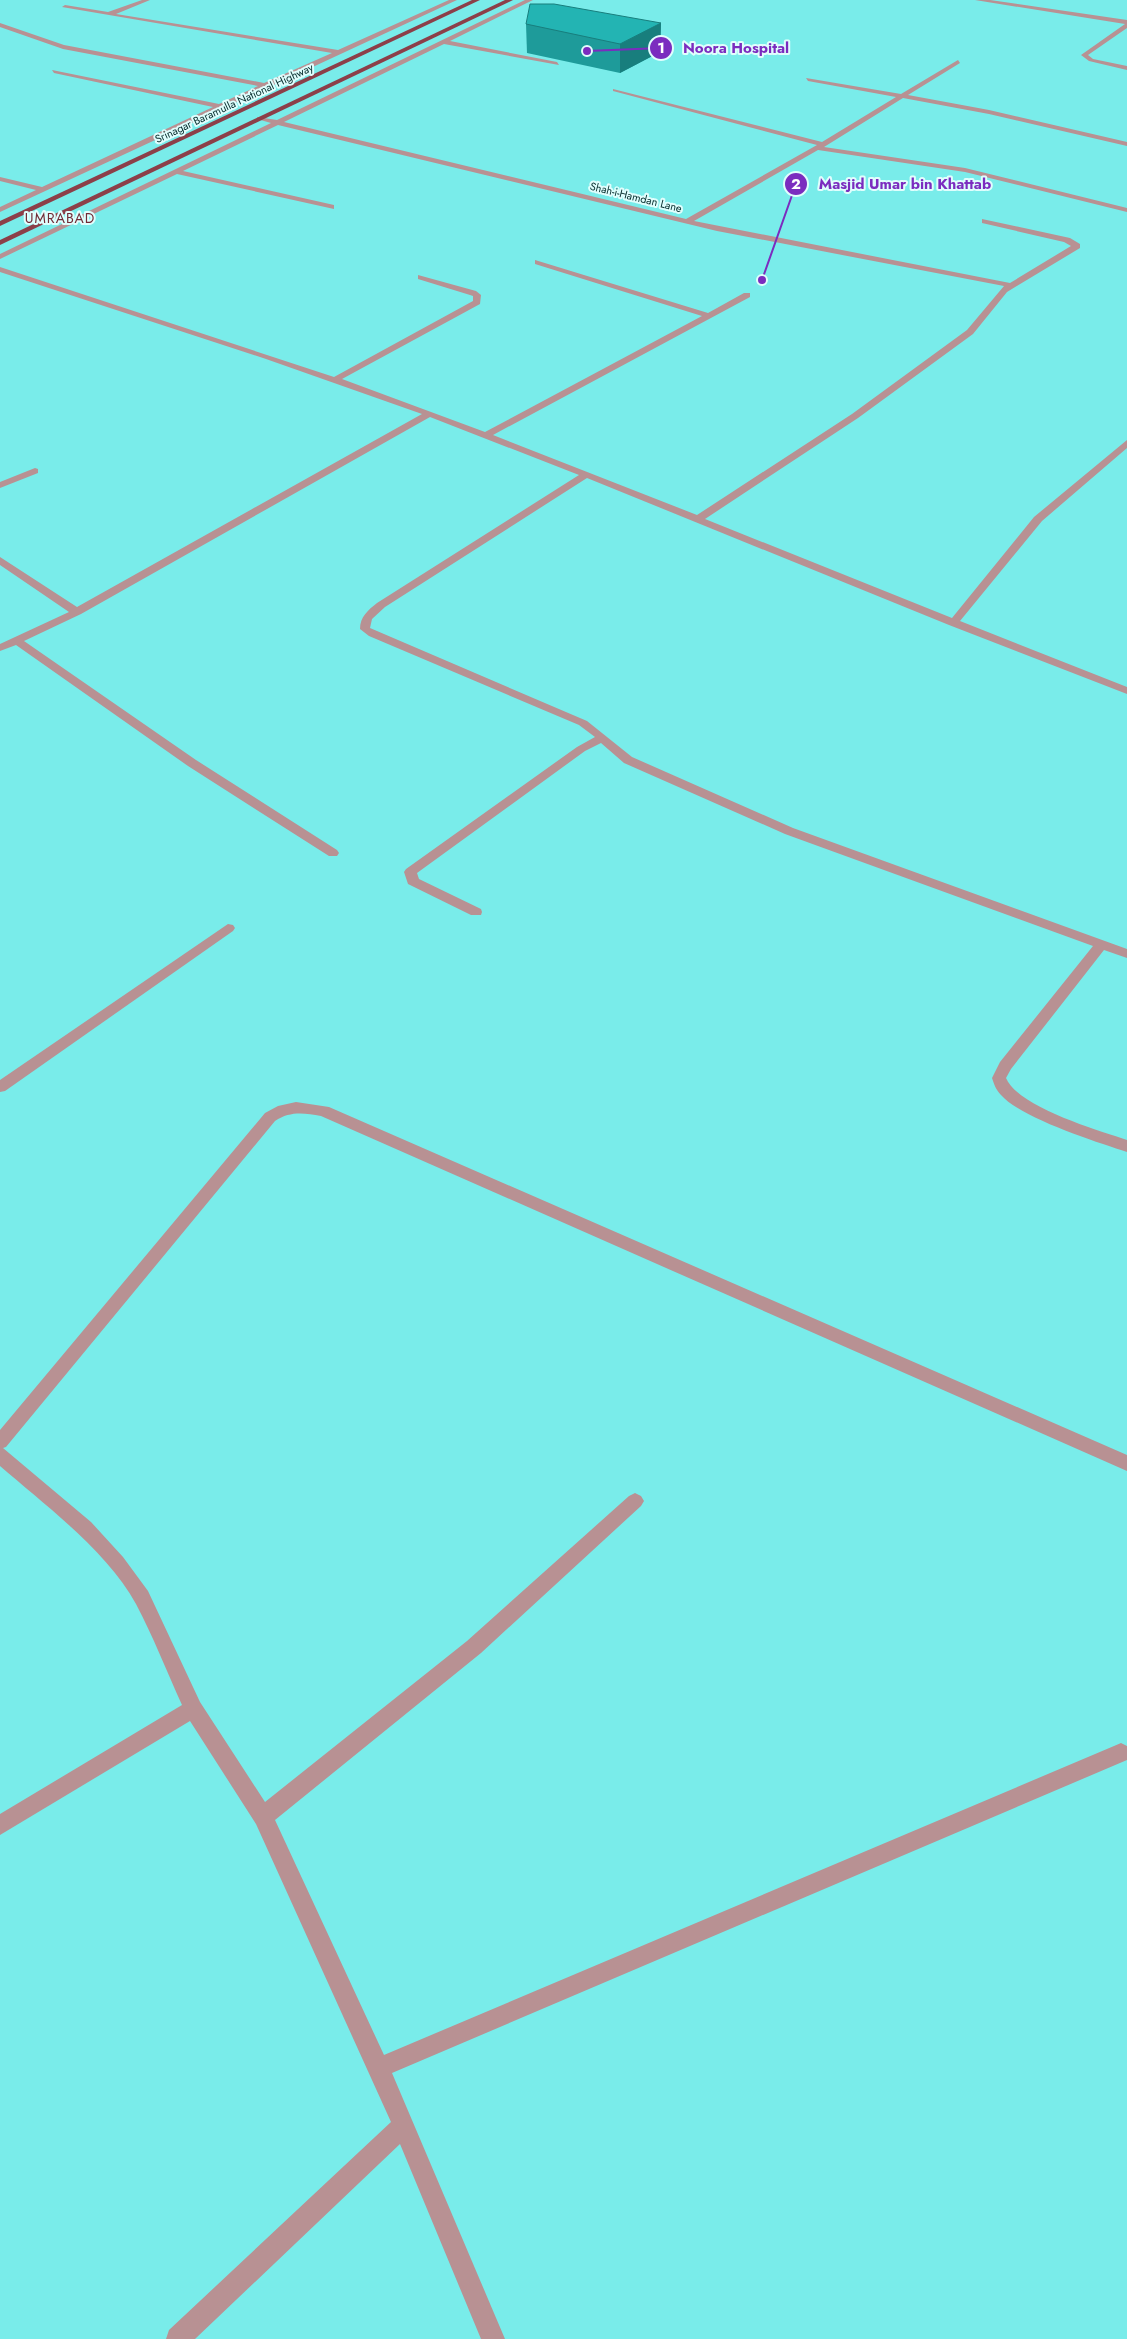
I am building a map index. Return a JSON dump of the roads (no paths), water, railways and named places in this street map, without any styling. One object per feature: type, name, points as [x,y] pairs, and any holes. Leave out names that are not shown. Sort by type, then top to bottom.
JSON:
[{"type":"highway","name":"Srinagar Baramulla National Highway","points":[[0,224],[477,0]]},
{"type":"highway","points":[[0,243],[510,0]]},
{"type":"highway","points":[[472,18],[488,20]]},
{"type":"highway","points":[[309,66],[328,70]]},
{"type":"street","points":[[108,14],[147,0]]},
{"type":"street","points":[[0,210],[266,85],[454,0]]},
{"type":"street","points":[[0,257],[530,0]]},
{"type":"street","points":[[978,0],[1127,24]]},
{"type":"street","points":[[65,7],[338,52]]},
{"type":"street","points":[[1127,24],[1084,55],[1090,60],[1127,68]]},
{"type":"street","points":[[2,27],[63,47],[286,89]]},
{"type":"street","points":[[443,42],[557,64]]},
{"type":"street","points":[[686,222],[820,146],[958,62]]},
{"type":"street","points":[[54,71],[222,107]]},
{"type":"street","points":[[808,79],[999,114],[1127,144]]},
{"type":"street","points":[[615,90],[820,146],[965,170],[1127,210]]},
{"type":"street","name":"Shah-i-Hamdan Lane","points":[[259,118],[751,237],[1010,285]]},
{"type":"street","points":[[178,172],[331,207]]},
{"type":"street","points":[[0,179],[44,190]]},
{"type":"street","points":[[698,519],[855,416],[961,339],[976,326],[997,297],[1010,285],[1074,249],[1076,244],[984,221]]},
{"type":"street","points":[[538,262],[710,316]]},
{"type":"street","points":[[0,269],[334,380],[429,414],[586,474],[953,623],[1127,690]]},
{"type":"street","points":[[334,380],[478,302],[477,295],[473,293],[421,277]]},
{"type":"street","points":[[485,436],[710,316],[747,294]]},
{"type":"street","points":[[0,648],[77,612],[429,414]]},
{"type":"street","points":[[953,623],[1038,520],[1127,444]]},
{"type":"street","points":[[0,485],[35,471]]},
{"type":"street","points":[[586,474],[381,605],[364,622],[365,629],[583,723],[593,728],[609,747],[628,760],[790,831],[1127,954]]},
{"type":"street","points":[[0,560],[77,612]]},
{"type":"street","points":[[16,640],[192,763],[333,853]]},
{"type":"street","points":[[476,912],[413,881],[410,872],[581,749],[602,738]]},
{"type":"street","points":[[0,1087],[228,928]]},
{"type":"street","points":[[1101,945],[1005,1066],[999,1078],[1006,1092],[1020,1102],[1041,1113],[1127,1146]]},
{"type":"street","points":[[0,1442],[270,1117],[279,1110],[289,1107],[302,1107],[324,1111],[1127,1463]]},
{"type":"street","points":[[0,1455],[85,1528],[117,1562],[142,1597],[193,1709],[263,1817],[379,2068],[493,2339]]},
{"type":"street","points":[[263,1817],[474,1647],[635,1501]]},
{"type":"street","points":[[0,1825],[193,1709]]},
{"type":"street","points":[[379,2068],[1121,1753]]},
{"type":"street","points":[[178,2339],[404,2126]]},
{"type":"place","name":"Noora Hospital","points":[[587,51]]},
{"type":"place","name":"Masjid Umar bin Khattab","points":[[762,280]]},
{"type":"district","name":"UMRABAD","points":[[60,218]]}]
